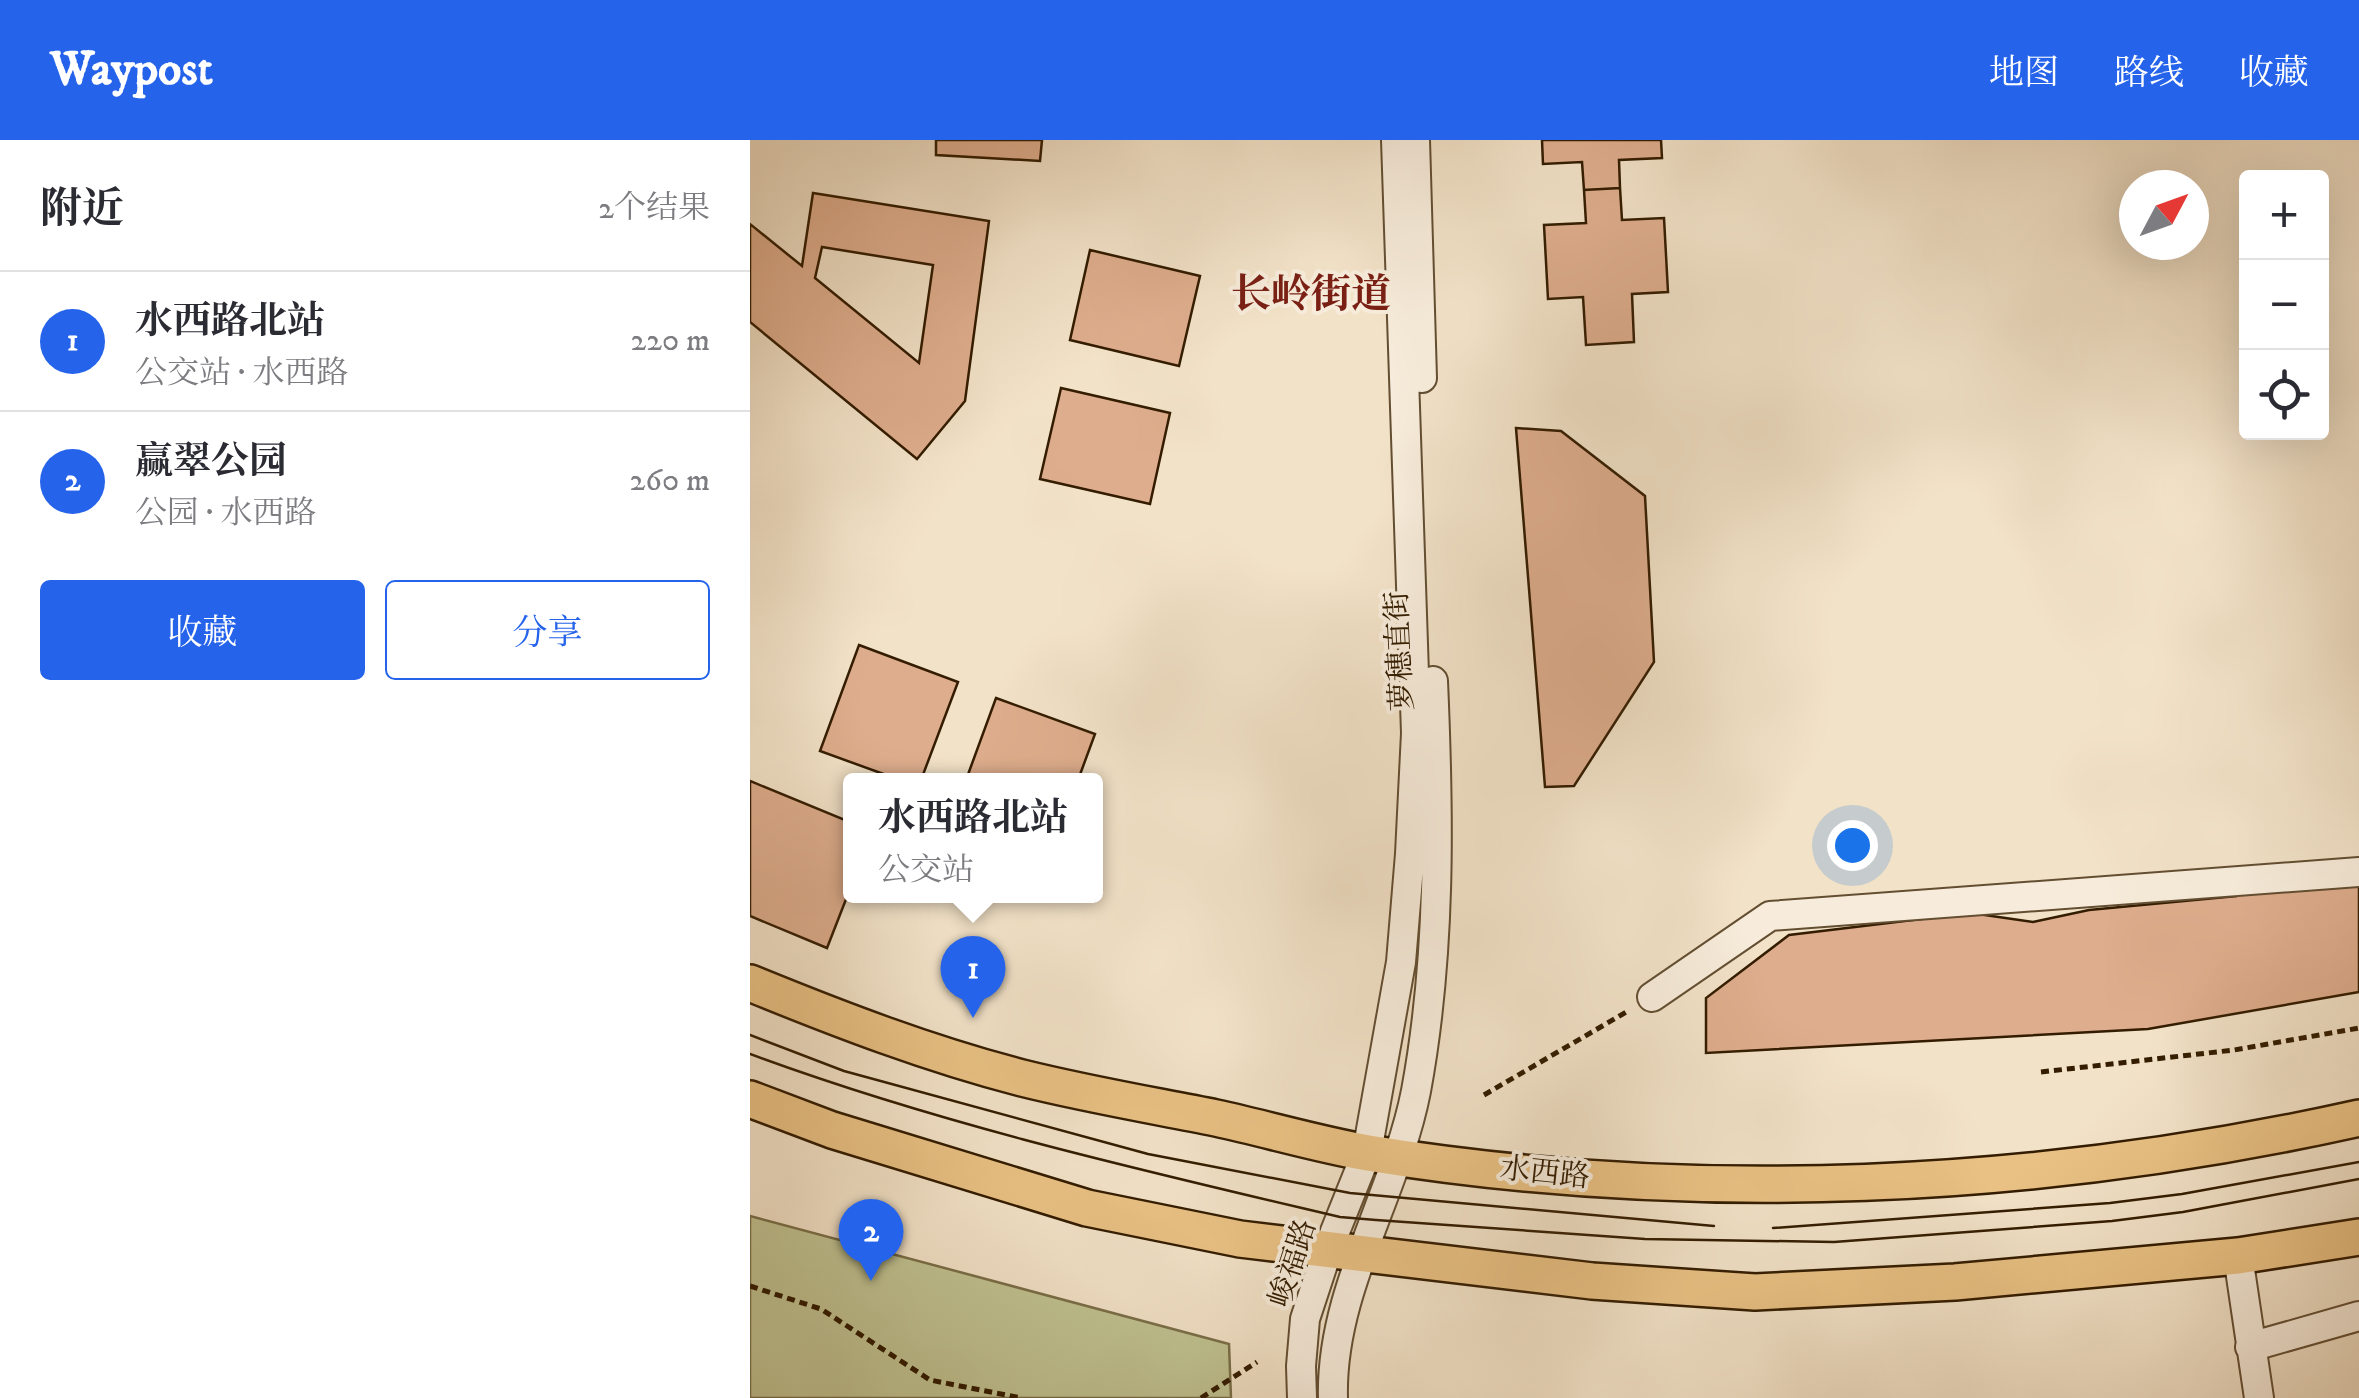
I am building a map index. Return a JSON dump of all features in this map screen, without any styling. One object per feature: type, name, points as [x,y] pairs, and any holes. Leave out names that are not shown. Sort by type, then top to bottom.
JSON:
[{"type":"main road","name":"水西路","points":[[750,983],[846,1022],[1020,1077],[1383,1154],[1651,1183],[1740,1185],[2086,1166],[2230,1145],[2359,1118]]},
{"type":"main road","points":[[750,1099],[832,1130],[1088,1208],[1240,1240],[1592,1281],[1756,1292],[1955,1282],[2238,1256],[2359,1237]]},
{"type":"street","name":"萝穗直街","points":[[1383,1154],[1416,733],[1396,140]]},
{"type":"street","name":"萝穗直街","points":[[1383,1154],[1416,1091],[1430,979],[1438,799],[1416,140]]},
{"type":"street","points":[[1652,996],[1770,916],[2359,872]]},
{"type":"street","name":"峻福路","points":[[1302,1398],[1306,1319],[1346,1252],[1383,1154]]},
{"type":"street","name":"峻福路","points":[[1333,1398],[1346,1252]]},
{"type":"street","points":[[2238,1256],[2259,1398]]},
{"type":"street","points":[[2250,1347],[2359,1316]]},
{"type":"path","points":[[1484,1095],[1652,996]]},
{"type":"path","points":[[2042,1072],[2234,1050],[2359,1028]]},
{"type":"path","points":[[750,1286],[821,1309],[930,1380],[1021,1398]]},
{"type":"path","points":[[1201,1398],[1257,1362]]},
{"type":"green space","points":[[750,1216],[1229,1344],[1231,1398],[750,1398]]},
{"type":"building","points":[[936,140],[1042,140],[1040,161],[936,155]]},
{"type":"building","points":[[1542,140],[1661,140],[1662,158],[1619,160],[1620,188],[1584,190],[1582,162],[1543,164]]},
{"type":"building","points":[[1620,188],[1622,220],[1664,218],[1668,292],[1632,294],[1634,342],[1586,345],[1583,297],[1548,299],[1544,225],[1586,223],[1584,190]]},
{"type":"building","points":[[813,193],[989,221],[965,401],[917,459],[750,322],[750,224],[802,266]],"holes":[[[822,247],[933,265],[919,363],[815,278]]]},
{"type":"building","points":[[1090,250],[1200,276],[1179,366],[1070,340]]},
{"type":"building","points":[[1061,388],[1170,413],[1150,504],[1040,479]]},
{"type":"building","points":[[1516,428],[1561,431],[1645,496],[1654,662],[1574,786],[1545,787]]},
{"type":"building","points":[[859,645],[958,682],[924,773],[881,773],[820,751]]},
{"type":"building","points":[[996,698],[1095,734],[1081,773],[969,773]]},
{"type":"building","points":[[750,781],[843,819],[845,903],[827,948],[750,916]]},
{"type":"building","points":[[2239,884],[2359,884],[2359,992],[2148,1029],[1706,1053],[1706,998],[1789,935],[1971,913],[2033,922],[2089,910],[2236,896]]},
{"type":"tram line","points":[[750,1035],[844,1071],[1148,1154],[1350,1193],[1714,1226]]},
{"type":"tram line","points":[[750,1054],[895,1103],[1042,1144],[1340,1217],[1376,1220],[1645,1239],[1834,1242],[2112,1221],[2183,1212],[2359,1179]]},
{"type":"tram line","points":[[1773,1228],[2110,1203],[2359,1162]]},
{"type":"place","name":"水西路北站","points":[[973,1018]]},
{"type":"place","name":"赢翠公园","points":[[871,1281]]},
{"type":"district","name":"长岭街道","points":[[1311,293]]}]
